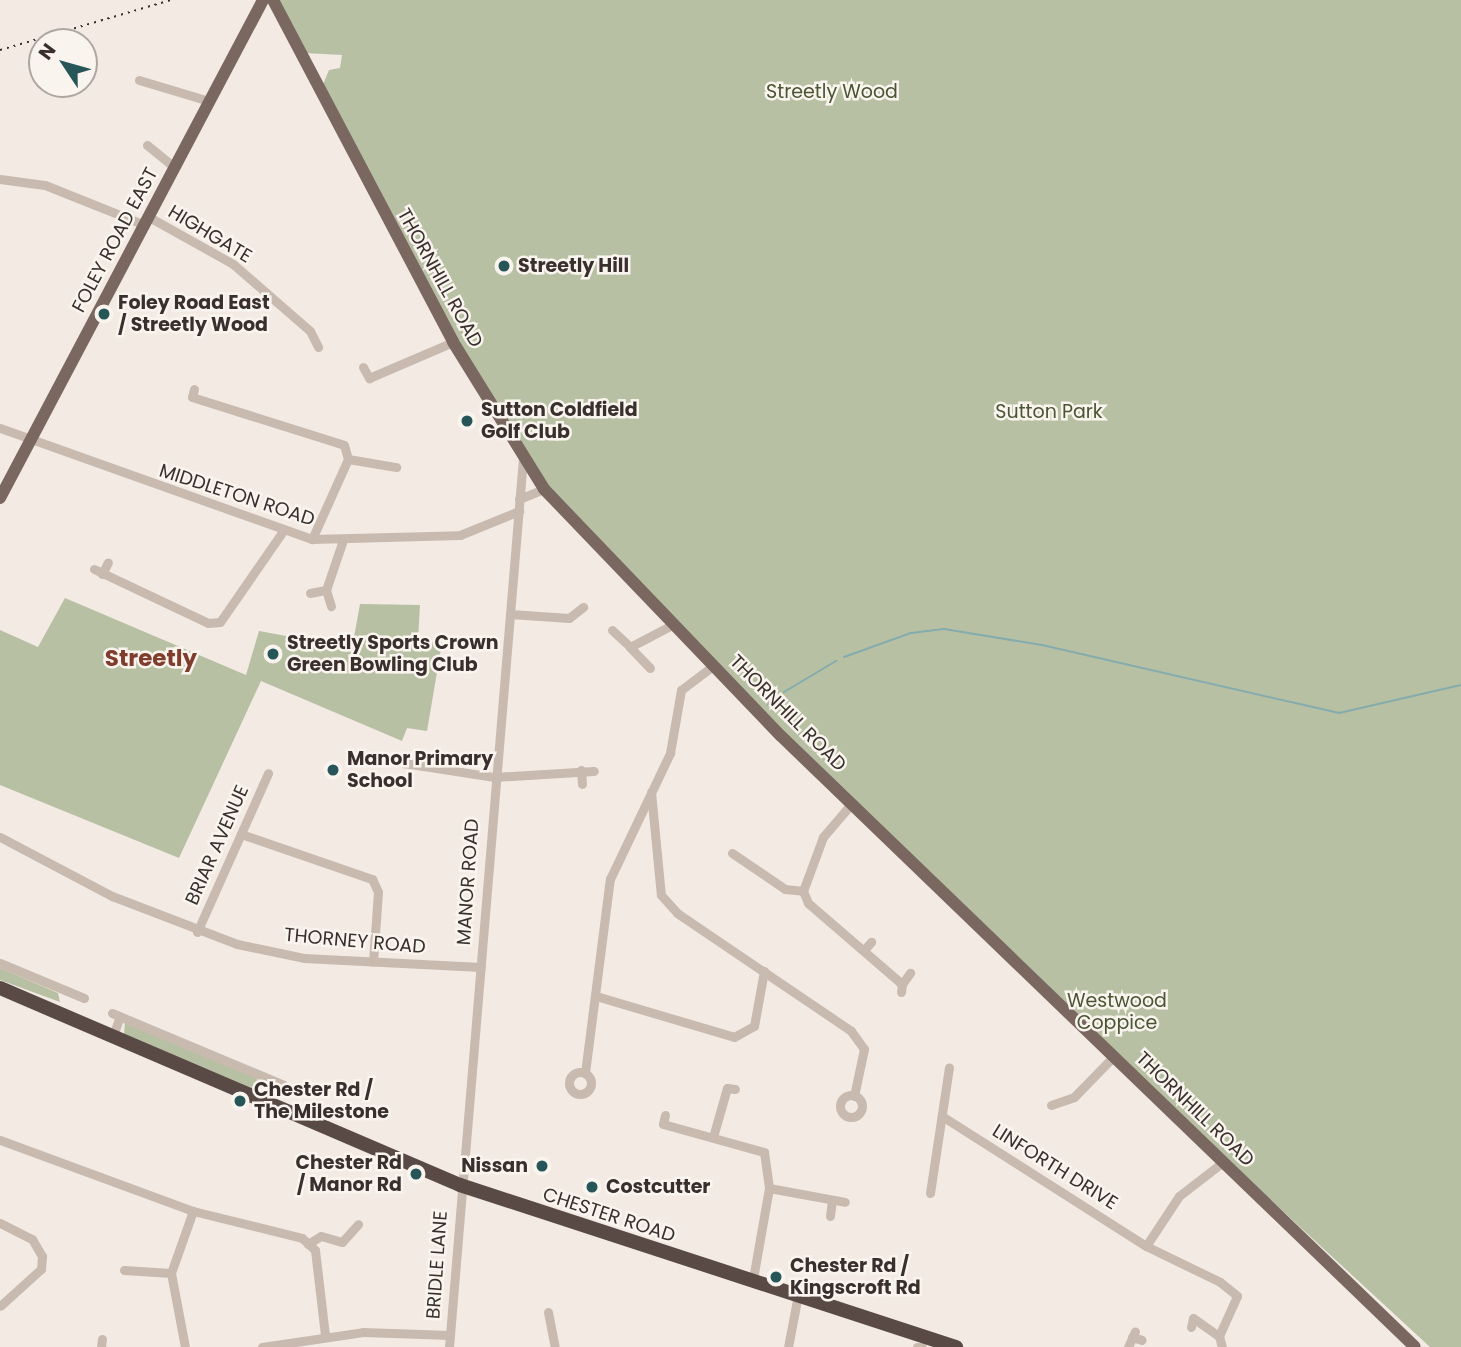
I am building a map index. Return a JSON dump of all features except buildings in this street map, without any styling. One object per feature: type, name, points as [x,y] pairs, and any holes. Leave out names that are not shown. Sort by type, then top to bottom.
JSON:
[{"type":"highway","name":"CHESTER ROAD","points":[[0,988],[460,1185],[956,1347]]},
{"type":"main road","name":"FOLEY ROAD EAST","points":[[0,498],[263,0]]},
{"type":"main road","name":"THORNHILL ROAD","points":[[273,0],[453,342],[544,489],[713,666],[852,803],[1415,1347]]},
{"type":"street","points":[[139,80],[209,101]]},
{"type":"street","points":[[147,145],[175,168]]},
{"type":"street","points":[[0,179],[45,185],[147,221]]},
{"type":"street","name":"HIGHGATE","points":[[147,221],[233,264],[318,347]]},
{"type":"street","points":[[363,367],[369,377],[453,342]]},
{"type":"street","points":[[192,397],[338,439],[348,459]]},
{"type":"street","name":"MIDDLETON ROAD","points":[[0,428],[30,443],[312,539],[342,542],[460,535],[519,511]]},
{"type":"street","points":[[348,459],[396,467]]},
{"type":"street","points":[[312,539],[348,459]]},
{"type":"street","name":"MANOR ROAD","points":[[460,1185],[481,967],[492,777],[510,614],[523,459]]},
{"type":"street","points":[[519,499],[544,489]]},
{"type":"street","points":[[108,562],[98,572],[208,623],[220,622],[283,531]]},
{"type":"street","points":[[331,606],[327,590],[342,542]]},
{"type":"street","points":[[310,593],[327,590]]},
{"type":"street","points":[[510,614],[569,618],[583,607]]},
{"type":"street","points":[[630,647],[674,624]]},
{"type":"street","points":[[612,630],[650,668]]},
{"type":"street","points":[[585,1073],[610,879],[670,753],[681,690],[713,666]]},
{"type":"street","points":[[407,756],[404,763],[492,777],[594,771]]},
{"type":"street","points":[[581,770],[582,784]]},
{"type":"street","name":"BRIAR AVENUE","points":[[197,932],[268,773]]},
{"type":"street","points":[[651,790],[661,895],[677,913],[764,971],[859,1041],[864,1049],[854,1096]]},
{"type":"street","points":[[803,891],[823,837],[852,803]]},
{"type":"street","points":[[241,834],[372,879],[378,892],[373,962]]},
{"type":"street","name":"THORNEY ROAD","points":[[0,837],[197,932],[304,958],[481,967]]},
{"type":"street","points":[[732,853],[755,863],[785,889],[803,891],[902,988],[910,973]]},
{"type":"street","points":[[864,950],[871,942]]},
{"type":"street","points":[[0,963],[68,996],[84,998]]},
{"type":"street","points":[[596,996],[734,1037],[754,1026],[764,971]]},
{"type":"street","points":[[113,1036],[116,1015],[284,1085]]},
{"type":"street","points":[[1051,1105],[1062,1104],[1114,1058]]},
{"type":"street","points":[[934,1187],[952,1079],[949,1068]]},
{"type":"street","points":[[258,1099],[266,1078]]},
{"type":"street","points":[[713,1137],[727,1088],[735,1089]]},
{"type":"street","points":[[1062,1104],[1066,1116]]},
{"type":"street","points":[[665,1115],[663,1124],[764,1152],[769,1188],[752,1279]]},
{"type":"street","name":"LINFORTH DRIVE","points":[[945,1118],[1146,1246],[1237,1296],[1219,1336]]},
{"type":"street","points":[[0,1140],[193,1210],[278,1229],[308,1244],[315,1250],[324,1335]]},
{"type":"street","points":[[1146,1246],[1179,1196],[1223,1162]]},
{"type":"street","name":"BRIDLE LANE","points":[[449,1347],[460,1185]]},
{"type":"street","points":[[769,1188],[845,1202]]},
{"type":"street","points":[[830,1216],[832,1200]]},
{"type":"street","points":[[185,1347],[172,1273],[193,1210]]},
{"type":"street","points":[[0,1223],[32,1238],[42,1256],[41,1269],[0,1306]]},
{"type":"street","points":[[308,1244],[321,1236],[342,1242],[358,1224]]},
{"type":"street","points":[[124,1270],[172,1273]]},
{"type":"street","points":[[788,1347],[798,1295]]},
{"type":"street","points":[[548,1312],[554,1323],[555,1347]]},
{"type":"street","points":[[1191,1327],[1193,1318],[1219,1336],[1222,1347]]},
{"type":"street","points":[[1128,1347],[1133,1334],[1142,1340]]},
{"type":"street","points":[[262,1347],[324,1335],[450,1335]]},
{"type":"green space","name":"Sutton Park","points":[[278,0],[1461,0],[1461,1347],[1430,1347],[1223,1156],[784,732],[563,506],[481,386],[322,87],[329,70],[340,68],[342,55],[304,53]]},
{"type":"green space","points":[[65,598],[246,675],[259,631],[352,648],[360,604],[420,605],[418,640],[442,643],[427,731],[407,728],[402,741],[261,681],[179,858],[0,785],[0,630],[38,647]]},
{"type":"green space","points":[[0,968],[58,993],[60,1002],[0,980]]},
{"type":"green space","points":[[125,1022],[255,1077],[260,1082],[254,1090],[124,1035]]},
{"type":"waterway","points":[[844,657],[911,633],[944,629],[1042,645],[1339,713],[1461,685]]},
{"type":"waterway","points":[[784,692],[836,661]]},
{"type":"waterway","points":[[768,705],[774,700]]},
{"type":"railway","points":[[0,50],[171,0]]},
{"type":"place","name":"Streetly Hill","points":[[504,266]]},
{"type":"place","name":"Foley Road East / Streetly Wood","points":[[104,314]]},
{"type":"place","name":"Sutton Coldfield Golf Club","points":[[467,421]]},
{"type":"place","name":"Streetly Sports Crown Green Bowling Club","points":[[273,654]]},
{"type":"place","name":"Manor Primary School","points":[[333,770]]},
{"type":"place","name":"Chester Rd / The Milestone","points":[[240,1101]]},
{"type":"place","name":"Nissan","points":[[542,1166]]},
{"type":"place","name":"Chester Rd / Manor Rd","points":[[416,1174]]},
{"type":"place","name":"Costcutter","points":[[592,1187]]},
{"type":"place","name":"Chester Rd / Kingscroft Rd","points":[[776,1277]]},
{"type":"district","name":"Streetly","points":[[151,658]]},
{"type":"park label","name":"Streetly Wood","points":[[832,92]]},
{"type":"park label","name":"Westwood Coppice","points":[[1117,1012]]}]
